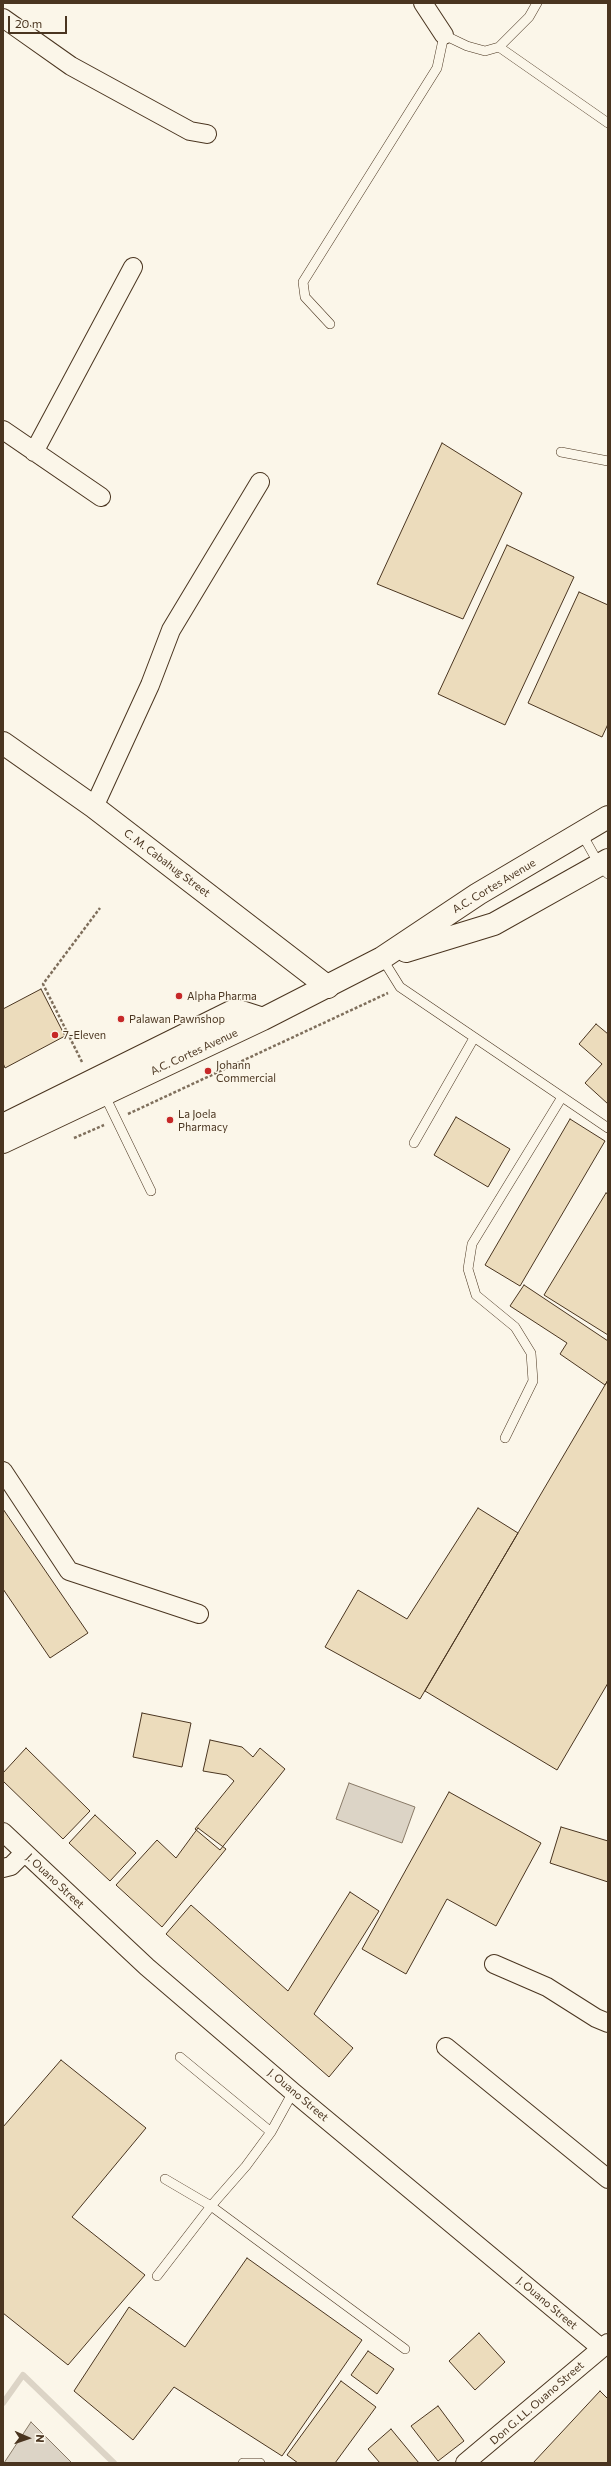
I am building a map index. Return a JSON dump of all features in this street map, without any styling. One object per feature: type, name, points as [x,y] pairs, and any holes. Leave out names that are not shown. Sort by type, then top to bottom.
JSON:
[{"type":"main road","name":"C. M. Cabahug Street","points":[[3,743],[94,807],[328,987]]},
{"type":"main road","name":"A.C. Cortes Avenue","points":[[3,1142],[263,1019],[382,958],[478,894],[582,834],[608,817]]},
{"type":"main road","name":"A.C. Cortes Avenue","points":[[382,958],[494,924],[605,867]]},
{"type":"main road","points":[[3,1125],[235,1010],[263,1019]]},
{"type":"street","points":[[423,3],[444,35]]},
{"type":"street","points":[[3,18],[71,66],[190,131],[206,134]]},
{"type":"street","points":[[34,452],[133,266]]},
{"type":"street","points":[[3,430],[100,497]]},
{"type":"street","points":[[94,807],[150,685],[171,630],[260,482]]},
{"type":"street","points":[[3,1471],[69,1572],[199,1614]]},
{"type":"street","name":"J. Ouano Street","points":[[3,1832],[147,1966],[293,2092],[605,2345]]},
{"type":"street","points":[[3,1868],[11,1866],[24,1853]]},
{"type":"street","points":[[494,1964],[547,1987],[596,2018],[608,2023]]},
{"type":"street","points":[[446,2048],[608,2179]]},
{"type":"street","name":"Don G. LL. Ouano Street","points":[[466,2463],[605,2345]]},
{"type":"lane","points":[[330,324],[305,297],[304,282],[437,68],[444,35],[467,46],[485,51],[499,47],[529,17],[538,3]]},
{"type":"lane","points":[[499,47],[608,123]]},
{"type":"lane","points":[[561,452],[608,461]]},
{"type":"lane","points":[[582,834],[605,867]]},
{"type":"lane","points":[[382,958],[400,987],[608,1128]]},
{"type":"lane","points":[[414,1143],[474,1038]]},
{"type":"lane","points":[[104,1094],[151,1191]]},
{"type":"lane","points":[[505,1438],[533,1381],[531,1353],[515,1327],[476,1295],[468,1268],[472,1244],[562,1097]]},
{"type":"lane","points":[[180,2058],[271,2132]]},
{"type":"lane","points":[[157,2276],[211,2206],[246,2166],[271,2132],[293,2092]]},
{"type":"lane","points":[[165,2179],[211,2206],[405,2349]]},
{"type":"lane","points":[[243,2463],[260,2463]]},
{"type":"path","points":[[82,1063],[43,984],[100,908]]},
{"type":"path","points":[[74,1138],[400,987]]},
{"type":"shaded area","points":[[349,1783],[415,1807],[402,1843],[336,1819]]},
{"type":"shaded area","points":[[31,2422],[72,2463],[4,2463]]},
{"type":"building","points":[[442,443],[522,493],[463,619],[377,584]]},
{"type":"building","points":[[507,545],[574,577],[505,725],[438,694]]},
{"type":"building","points":[[579,592],[608,605],[608,724],[602,737],[528,703]]},
{"type":"building","points":[[41,989],[65,1036],[5,1068],[3,1063],[3,1009]]},
{"type":"building","points":[[596,1024],[608,1034],[608,1104],[585,1083],[602,1064],[579,1044]]},
{"type":"building","points":[[456,1117],[510,1149],[488,1187],[434,1155]]},
{"type":"building","points":[[570,1119],[605,1141],[520,1286],[485,1265]]},
{"type":"building","points":[[606,1193],[608,1194],[608,1335],[544,1295]]},
{"type":"building","points":[[524,1285],[608,1341],[608,1380],[605,1385],[560,1354],[567,1343],[510,1306]]},
{"type":"building","points":[[608,1380],[608,1683],[557,1770],[425,1691]]},
{"type":"building","points":[[478,1508],[518,1533],[420,1699],[325,1647],[358,1590],[407,1619]]},
{"type":"building","points":[[3,1509],[88,1633],[50,1658],[3,1589]]},
{"type":"building","points":[[142,1713],[191,1723],[182,1767],[133,1757]]},
{"type":"building","points":[[210,1740],[242,1747],[253,1757],[260,1748],[285,1769],[220,1850],[195,1829],[234,1781],[227,1775],[203,1771]]},
{"type":"building","points":[[26,1748],[90,1811],[63,1839],[3,1781],[3,1773]]},
{"type":"building","points":[[449,1792],[541,1843],[496,1926],[447,1899],[406,1974],[362,1949]]},
{"type":"building","points":[[95,1815],[136,1853],[110,1881],[69,1843]]},
{"type":"building","points":[[561,1827],[608,1841],[608,1882],[550,1863]]},
{"type":"building","points":[[198,1828],[226,1849],[162,1927],[116,1885],[157,1840],[176,1858]]},
{"type":"building","points":[[350,1892],[379,1911],[314,2014],[353,2048],[329,2077],[166,1934],[191,1905],[288,1991]]},
{"type":"building","points":[[61,2060],[146,2128],[72,2217],[145,2275],[68,2365],[3,2313],[3,2127]]},
{"type":"building","points":[[247,2258],[362,2340],[282,2456],[174,2387],[133,2440],[74,2391],[129,2307],[185,2347]]},
{"type":"building","points":[[479,2333],[505,2362],[475,2390],[449,2361]]},
{"type":"building","points":[[368,2351],[394,2369],[377,2394],[351,2375]]},
{"type":"building","points":[[341,2381],[376,2407],[335,2463],[298,2463],[287,2455]]},
{"type":"building","points":[[600,2391],[608,2399],[608,2463],[533,2463]]},
{"type":"building","points":[[438,2406],[464,2441],[438,2461],[411,2426]]},
{"type":"building","points":[[391,2429],[419,2463],[380,2463],[368,2449]]},
{"type":"waterway","points":[[3,2403],[23,2375],[114,2463]]},
{"type":"place","name":"Alpha Pharma","points":[[179,996]]},
{"type":"place","name":"Palawan Pawnshop","points":[[121,1019]]},
{"type":"place","name":"7-Eleven","points":[[55,1035]]},
{"type":"place","name":"Johann Commercial","points":[[208,1071]]},
{"type":"place","name":"La Joela Pharmacy","points":[[170,1120]]}]
